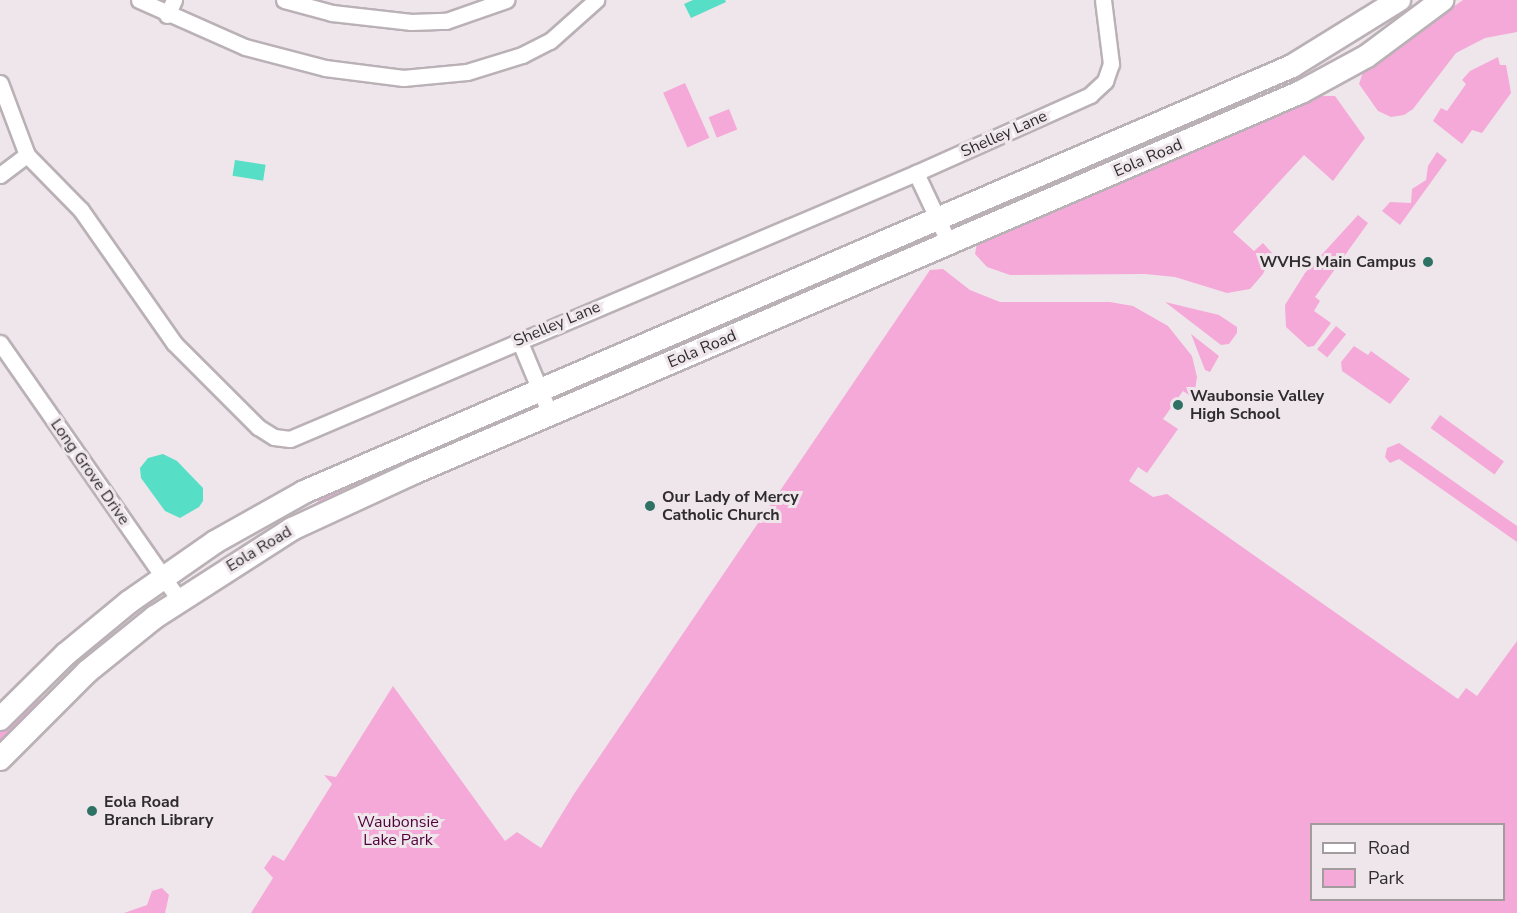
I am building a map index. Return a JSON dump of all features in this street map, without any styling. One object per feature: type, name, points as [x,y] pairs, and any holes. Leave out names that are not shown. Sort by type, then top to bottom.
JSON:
[{"type":"main road","name":"Eola Road","points":[[0,719],[66,654],[163,576],[304,492],[1292,66],[1399,0]]},
{"type":"main road","name":"Eola Road","points":[[0,759],[88,671],[179,600],[292,529],[550,414],[1309,88],[1386,44],[1443,0]]},
{"type":"street","points":[[139,0],[167,15],[245,47],[288,60],[404,78],[467,72],[522,55],[550,41],[596,0]]},
{"type":"street","points":[[167,15],[174,0]]},
{"type":"street","points":[[284,0],[332,13],[411,22],[446,21],[506,0]]},
{"type":"street","name":"Shelley Lane","points":[[27,155],[81,210],[183,355],[274,437],[300,436],[519,340],[916,173],[1099,88],[1111,64],[1103,0]]},
{"type":"street","points":[[0,83],[27,155],[0,175]]},
{"type":"street","points":[[916,173],[949,243]]},
{"type":"street","points":[[519,340],[550,414]]},
{"type":"street","name":"Long Grove Drive","points":[[0,343],[179,600]]},
{"type":"green space","points":[[1463,0],[1517,0],[1517,32],[1485,38],[1456,53],[1413,109],[1404,115],[1391,117],[1378,111],[1359,84],[1364,69]]},
{"type":"green space","points":[[1498,57],[1500,65],[1506,65],[1511,93],[1482,133],[1472,130],[1462,144],[1433,121],[1441,108],[1447,111],[1466,84],[1462,80],[1470,71]]},
{"type":"green space","points":[[685,83],[709,138],[687,148],[663,93]]},
{"type":"green space","points":[[1316,96],[1335,96],[1365,138],[1333,181],[1304,155],[1233,232],[1254,251],[1263,243],[1272,253],[1263,274],[1250,289],[1227,293],[1175,277],[1145,274],[1010,275],[987,267],[975,254],[977,243]]},
{"type":"green space","points":[[729,109],[737,129],[717,138],[709,117]]},
{"type":"green space","points":[[1180,123],[1182,127],[1163,141],[1059,183],[1126,146]]},
{"type":"green space","points":[[1437,152],[1447,160],[1400,225],[1382,211],[1390,202],[1411,203],[1412,189],[1426,180],[1428,166]]},
{"type":"green space","points":[[1358,215],[1368,223],[1315,297],[1320,301],[1314,311],[1331,323],[1314,346],[1308,347],[1286,327],[1285,305],[1305,273]]},
{"type":"green space","name":"Waubonsie Valley High School","points":[[943,269],[970,290],[1000,302],[1110,302],[1133,306],[1168,326],[1192,356],[1197,377],[1195,390],[1192,397],[1183,391],[1163,419],[1178,429],[1147,473],[1138,467],[1129,481],[1153,497],[1167,494],[1458,699],[1466,688],[1477,696],[1517,641],[1517,913],[251,913],[273,878],[264,868],[273,855],[284,861],[332,784],[324,775],[336,777],[393,686],[505,841],[517,832],[541,848],[574,794],[930,270]]},
{"type":"green space","points":[[801,289],[763,313],[688,345],[686,343],[726,319]]},
{"type":"green space","points":[[1165,302],[1219,315],[1237,327],[1237,333],[1229,344],[1221,345]]},
{"type":"green space","points":[[1336,326],[1346,334],[1327,357],[1317,349]]},
{"type":"green space","points":[[1191,334],[1219,356],[1210,372],[1205,370]]},
{"type":"green space","points":[[1354,346],[1368,355],[1371,351],[1410,379],[1390,404],[1342,371],[1341,362]]},
{"type":"green space","points":[[1440,415],[1504,461],[1495,474],[1431,428]]},
{"type":"green space","points":[[1399,443],[1517,526],[1517,542],[1399,459],[1390,463],[1385,457],[1387,448]]},
{"type":"green space","points":[[404,460],[359,487],[318,506],[316,503],[340,485]]},
{"type":"green space","points":[[48,688],[30,713],[0,747],[0,732]]},
{"type":"green space","points":[[162,888],[169,895],[165,913],[124,913],[147,905],[152,891]]},
{"type":"shaded area","points":[[693,0],[725,0],[726,2],[691,18],[684,4]]},
{"type":"shaded area","points":[[235,160],[266,165],[263,181],[232,176]]},
{"type":"shaded area","points":[[163,454],[177,461],[203,488],[203,501],[199,507],[180,518],[165,511],[141,478],[140,468],[148,458]]},
{"type":"place","name":"WVHS Main Campus","points":[[1428,262]]},
{"type":"place","name":"Waubonsie Valley High School","points":[[1178,405]]},
{"type":"place","name":"Our Lady of Mercy Catholic Church","points":[[650,506]]},
{"type":"place","name":"Eola Road Branch Library","points":[[92,811]]},
{"type":"park label","name":"Waubonsie Lake Park","points":[[398,831]]}]
